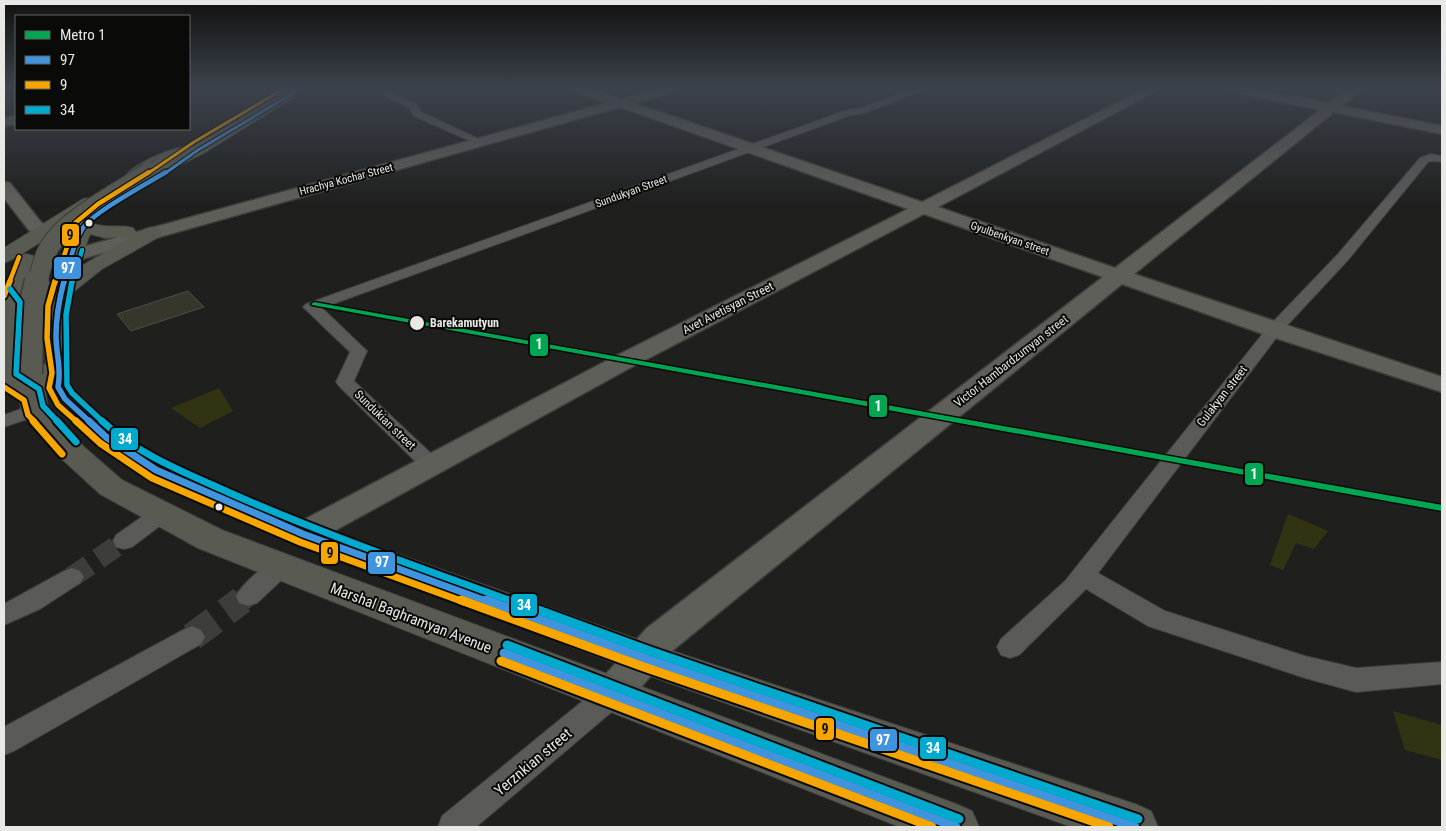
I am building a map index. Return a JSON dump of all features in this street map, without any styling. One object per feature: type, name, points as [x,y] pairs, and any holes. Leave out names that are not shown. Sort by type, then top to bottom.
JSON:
[{"type":"main road","points":[[228,127],[71,222],[52,243],[7,299],[7,379],[39,387],[65,399],[106,437],[156,470],[303,534],[644,658],[1134,827]]},
{"type":"main road","points":[[4,257],[155,163],[178,158],[233,127]]},
{"type":"main road","points":[[39,387],[31,306],[37,263],[103,211],[181,163],[178,158]]},
{"type":"main road","points":[[43,232],[57,232],[82,226],[106,232],[126,232]]},
{"type":"main road","points":[[39,387],[61,373],[56,338],[57,308],[62,290],[96,265],[152,233]]},
{"type":"main road","points":[[37,263],[62,290]]},
{"type":"main road","points":[[7,299],[49,288],[62,290]]},
{"type":"main road","name":"Marshal Baghramyan Avenue","points":[[39,387],[73,453],[111,487],[210,540],[956,827]]},
{"type":"street","points":[[446,127],[474,139]]},
{"type":"street","name":"Hrachya Kochar Street","points":[[37,263],[126,232],[522,127]]},
{"type":"street","name":"Hrachya Kochar Street","points":[[37,263],[152,233],[530,127]]},
{"type":"street","name":"Gyulbenkyan street","points":[[689,127],[1274,330],[1442,385]]},
{"type":"street","points":[[750,148],[809,127]]},
{"type":"street","name":"Avet Avetisyan Street","points":[[303,534],[619,364],[1080,127]]},
{"type":"street","name":"Victor Hambardzumyan street","points":[[611,695],[660,639],[1307,127]]},
{"type":"street","points":[[1426,127],[1442,130]]},
{"type":"street","name":"Sundukian street","points":[[432,465],[345,382],[359,351],[310,307],[750,148]]},
{"type":"street","name":"Gulakyan street","points":[[1010,647],[1073,588],[1274,330],[1343,258],[1424,160],[1431,157],[1442,159]]},
{"type":"street","points":[[5,191],[34,225],[43,232]]},
{"type":"street","points":[[4,421],[39,387]]},
{"type":"street","points":[[124,541],[161,514]]},
{"type":"street","points":[[248,596],[281,567]]},
{"type":"street","points":[[1083,576],[1157,619],[1305,666],[1356,680],[1442,673]]},
{"type":"street","points":[[4,615],[32,602],[72,577]]},
{"type":"street","points":[[4,742],[192,637]]},
{"type":"street","name":"Yerznkian street","points":[[453,827],[611,695]]},
{"type":"shaded area","points":[[219,388],[233,411],[200,428],[171,408]]},
{"type":"shaded area","points":[[1288,514],[1328,531],[1314,549],[1296,543],[1283,570],[1270,565]]},
{"type":"shaded area","points":[[1393,711],[1442,725],[1442,760],[1405,750]]},
{"type":"building","points":[[188,291],[204,307],[131,331],[117,314]]},
{"type":"tunnel","points":[[72,577],[124,541]]},
{"type":"tunnel","points":[[240,602],[248,596]]},
{"type":"tunnel","points":[[192,637],[242,600]]},
{"type":"metro line","name":"1","points":[[314,304],[1442,508]]},
{"type":"transit line","name":"9","points":[[220,127],[98,204],[75,223],[63,254],[48,306],[47,338],[52,373],[49,388],[58,405],[100,443],[152,478],[300,542],[641,666],[1109,827]]},
{"type":"transit line","name":"97","points":[[237,127],[103,211],[83,227],[71,256],[57,307],[56,338],[61,373],[58,387],[65,399],[106,437],[156,470],[303,534],[644,658],[1135,827]]},
{"type":"transit line","name":"34","points":[[82,250],[72,282],[66,315],[67,385],[72,393],[111,430],[160,462],[306,526],[647,650],[1138,819]]},
{"type":"transit line","name":"9","points":[[4,296],[19,257]]},
{"type":"transit line","name":"34","points":[[10,289],[20,302],[16,374],[39,389],[43,406],[76,442]]},
{"type":"transit line","name":"9","points":[[4,387],[24,400],[28,415],[62,454]]},
{"type":"transit line","name":"34","points":[[507,645],[959,819]]},
{"type":"transit line","name":"97","points":[[504,653],[956,827]]},
{"type":"transit line","name":"9","points":[[501,661],[932,827]]},
{"type":"place","name":"Barekamutyun","points":[[417,323]]}]
